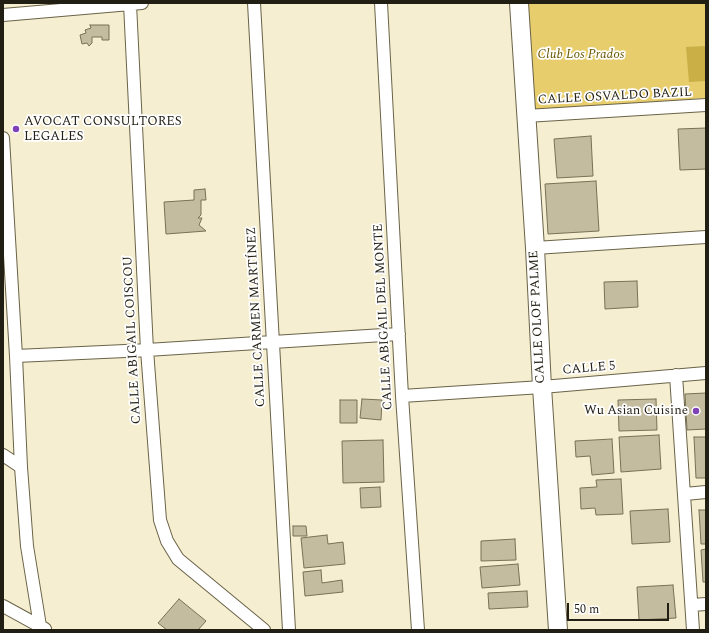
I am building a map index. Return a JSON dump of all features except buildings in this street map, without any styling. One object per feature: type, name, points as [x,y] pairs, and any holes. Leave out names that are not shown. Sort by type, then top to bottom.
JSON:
[{"type":"street","name":"CALLE CARMEN MARTÍNEZ","points":[[254,3],[289,630]]},
{"type":"street","name":"CALLE ABIGAIL DEL MONTE","points":[[381,3],[402,396],[418,630]]},
{"type":"street","name":"CALLE OLOF PALME","points":[[519,3],[558,630]]},
{"type":"street","points":[[3,15],[136,4]]},
{"type":"street","name":"CALLE ABIGAIL COISCOU","points":[[136,4],[147,350],[160,520],[167,541],[178,559],[264,630]]},
{"type":"street","name":"CALLE OSVALDO BAZIL","points":[[526,116],[706,106]]},
{"type":"street","points":[[3,138],[21,467],[27,546],[43,628]]},
{"type":"street","points":[[535,248],[706,237]]},
{"type":"street","points":[[16,356],[147,350],[399,334]]},
{"type":"street","name":"CALLE 5","points":[[402,396],[542,387],[706,373]]},
{"type":"street","points":[[676,375],[694,630]]},
{"type":"street","points":[[3,455],[21,467]]},
{"type":"street","points":[[685,494],[706,492]]},
{"type":"street","points":[[692,605],[706,604]]},
{"type":"street","points":[[3,606],[43,628]]},
{"type":"green space","name":"Club Los Prados","points":[[526,3],[706,3],[706,98],[532,110]]},
{"type":"shaded area","points":[[706,46],[706,81],[689,82],[686,47]]},
{"type":"place","name":"AVOCAT CONSULTORES LEGALES","points":[[16,129]]},
{"type":"place","name":"Wu Asian Cuisine","points":[[696,411]]}]
